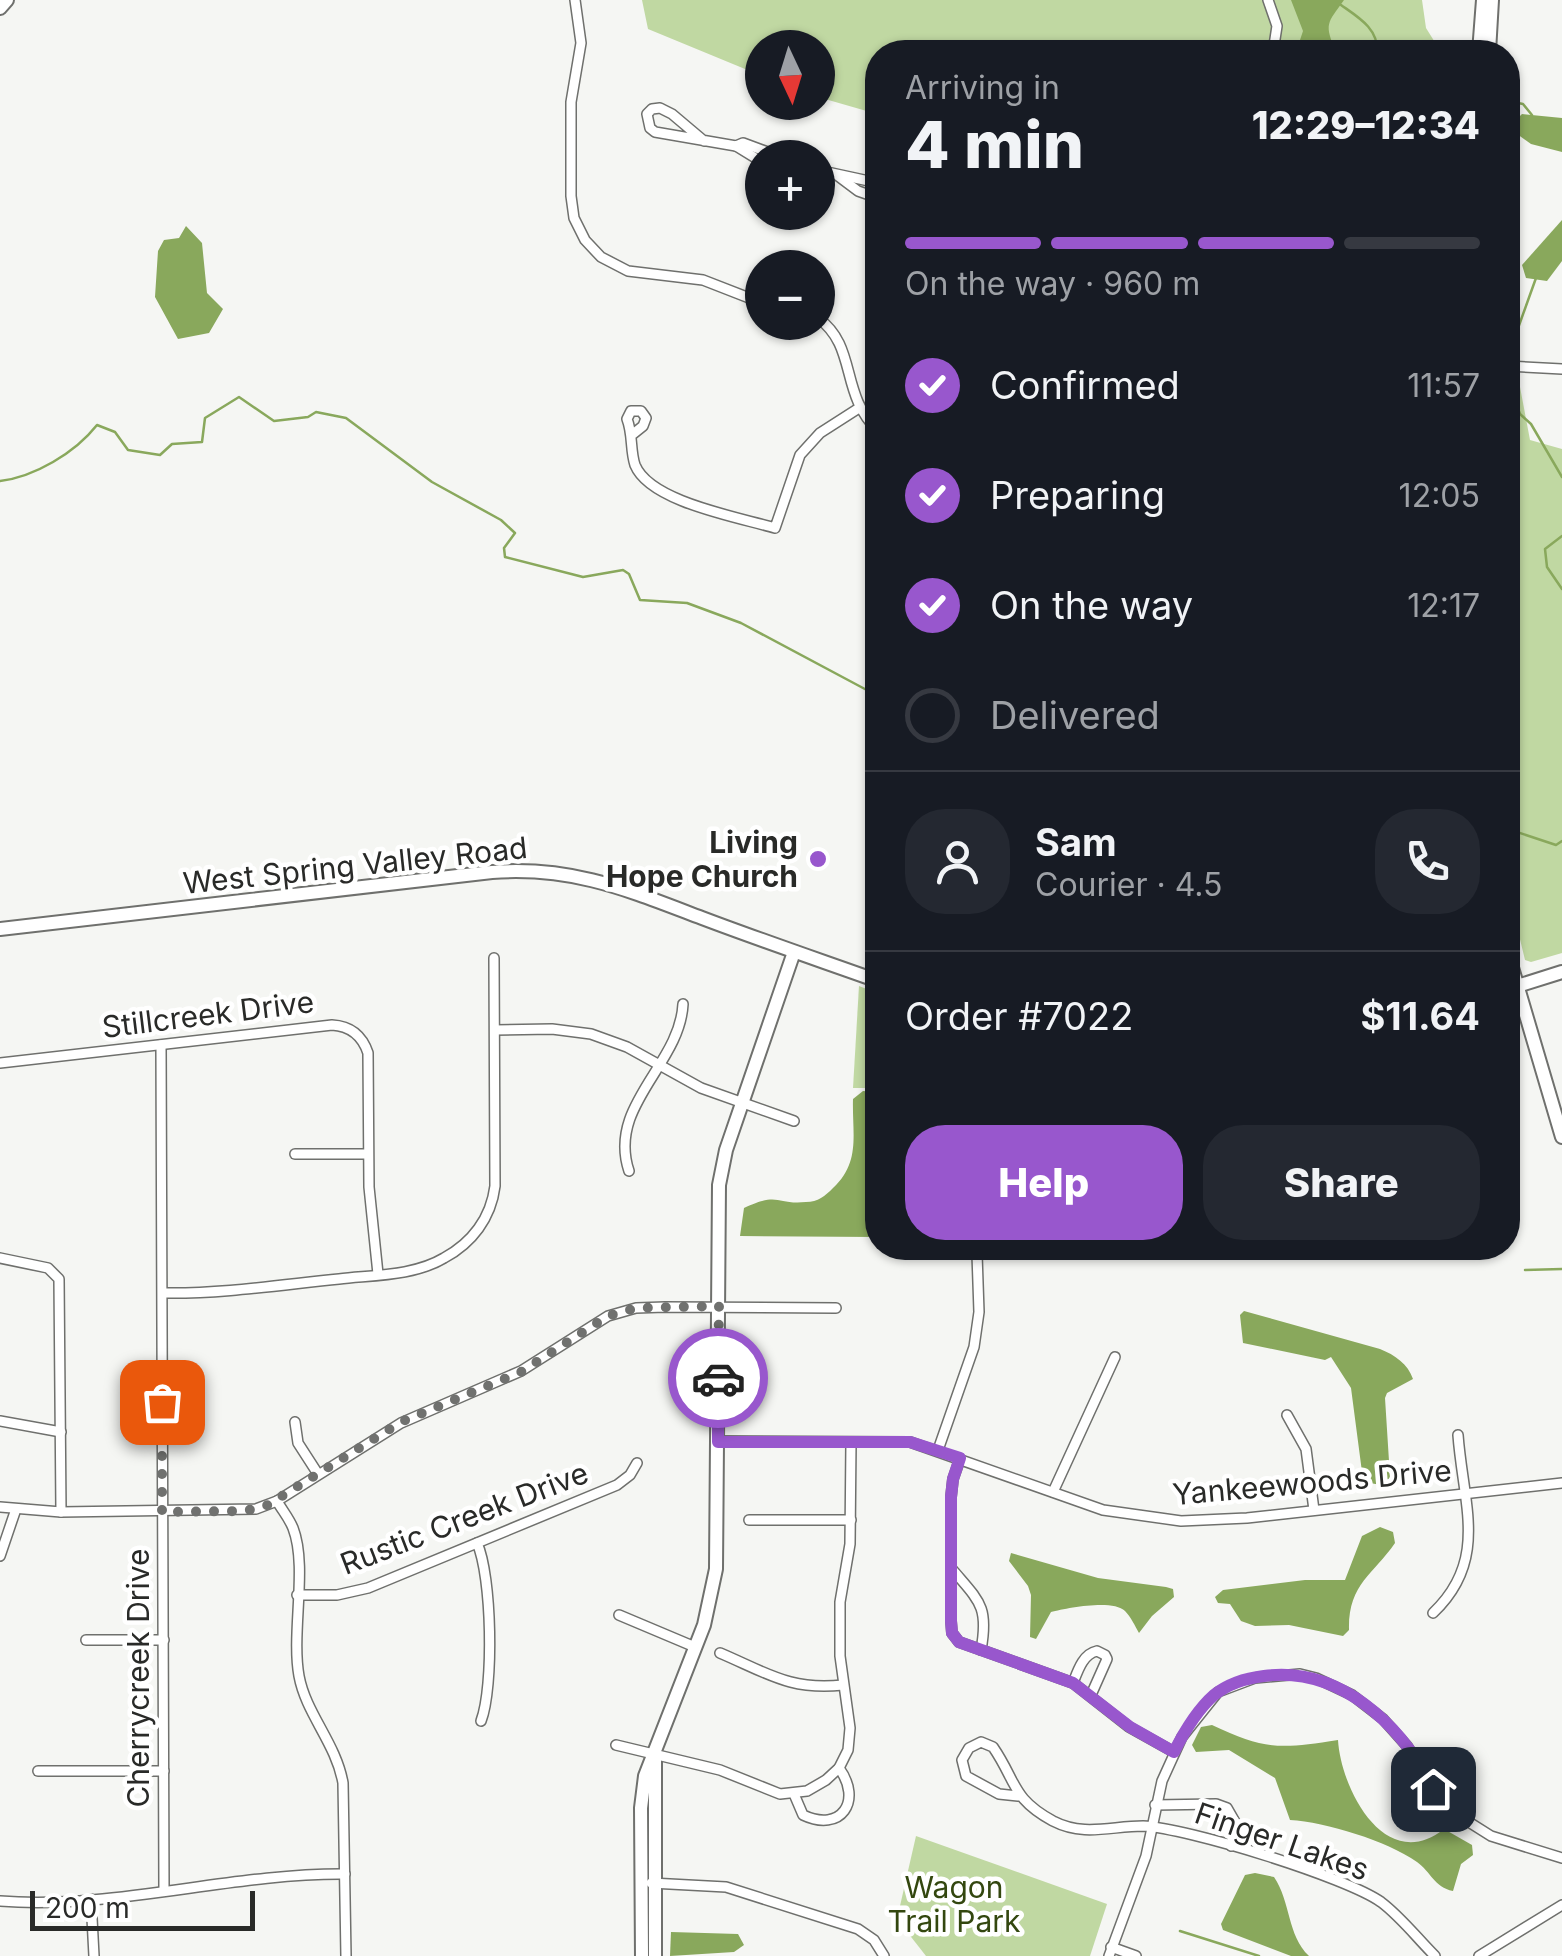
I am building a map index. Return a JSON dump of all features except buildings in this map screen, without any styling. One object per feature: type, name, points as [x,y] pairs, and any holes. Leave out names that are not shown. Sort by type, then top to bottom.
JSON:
[{"type":"street","points":[[0,8],[7,0]]},
{"type":"street","points":[[574,0],[581,43],[571,102],[571,196],[574,218],[585,240],[601,258],[618,268],[703,280],[745,296]]},
{"type":"street","points":[[1268,0],[1276,26],[1274,40]]},
{"type":"street","points":[[1480,40],[1483,0]]},
{"type":"street","points":[[1490,40],[1492,0]]},
{"type":"street","points":[[704,140],[664,110],[652,109],[647,114],[655,132],[736,146],[745,152]]},
{"type":"street","points":[[736,146],[745,144]]},
{"type":"street","points":[[835,175],[865,181]]},
{"type":"street","points":[[838,176],[865,193]]},
{"type":"street","points":[[835,337],[840,342],[850,385],[865,415]]},
{"type":"street","points":[[1520,366],[1562,369]]},
{"type":"street","points":[[632,434],[635,464],[645,482],[668,496],[775,528],[800,455],[820,433],[859,408]]},
{"type":"street","name":"West Spring Valley Road","points":[[0,929],[492,872],[536,871],[576,875],[622,887],[865,977]]},
{"type":"street","points":[[656,1956],[642,1798],[645,1776],[709,1607],[716,1569],[719,1185],[742,1102],[794,952]]},
{"type":"street","points":[[163,1293],[218,1292],[412,1270],[445,1258],[468,1241],[485,1220],[495,1186],[494,958]]},
{"type":"street","points":[[1520,985],[1562,972]]},
{"type":"street","points":[[630,1172],[625,1153],[631,1112],[678,1028],[682,1004]]},
{"type":"street","points":[[1520,1012],[1562,1137]]},
{"type":"street","name":"Stillcreek Drive","points":[[0,1064],[332,1025],[346,1028],[358,1036],[368,1053],[368,1154],[378,1274]]},
{"type":"street","points":[[494,1030],[552,1029],[590,1034],[627,1048],[700,1088],[794,1121]]},
{"type":"street","name":"Cherrycreek Drive","points":[[160,1044],[164,1890]]},
{"type":"street","points":[[294,1154],[368,1154]]},
{"type":"street","points":[[0,1258],[48,1268],[59,1279],[61,1512]]},
{"type":"street","points":[[938,1450],[974,1347],[979,1312],[977,1260]]},
{"type":"street","points":[[0,1507],[61,1512],[245,1511],[277,1501],[401,1422],[521,1372],[608,1316],[636,1308],[836,1308]]},
{"type":"street","points":[[1053,1492],[1115,1356]]},
{"type":"street","points":[[1287,1416],[1306,1450],[1314,1510]]},
{"type":"street","points":[[0,1421],[61,1432]]},
{"type":"street","points":[[295,1422],[298,1444],[318,1474]]},
{"type":"street","points":[[1433,1613],[1454,1591],[1465,1569],[1468,1548],[1458,1435]]},
{"type":"street","name":"Yankeewoods Drive","points":[[718,1442],[910,1442],[1103,1510],[1155,1520],[1207,1520],[1562,1483]]},
{"type":"street","points":[[616,1745],[720,1770],[767,1791],[794,1794],[817,1786],[839,1768],[850,1739],[843,1685],[840,1602],[851,1520],[850,1442]]},
{"type":"street","points":[[960,1458],[951,1497],[952,1633],[959,1642],[1073,1683],[1130,1727],[1174,1752]]},
{"type":"street","name":"Rustic Creek Drive","points":[[297,1595],[337,1595],[361,1590],[617,1485],[637,1463]]},
{"type":"street","points":[[277,1501],[296,1538],[300,1682],[341,1769],[346,1956]]},
{"type":"street","points":[[0,1556],[16,1509]]},
{"type":"street","points":[[749,1520],[851,1520]]},
{"type":"street","points":[[476,1544],[487,1576],[487,1700],[481,1722]]},
{"type":"street","points":[[952,1569],[986,1615],[982,1650]]},
{"type":"street","points":[[619,1615],[695,1647]]},
{"type":"street","points":[[86,1640],[164,1640]]},
{"type":"street","points":[[1073,1683],[1083,1660],[1092,1652],[1105,1655],[1107,1659],[1092,1695]]},
{"type":"street","points":[[720,1653],[805,1688],[843,1685]]},
{"type":"street","points":[[1136,1956],[1110,1952],[1135,1891],[1155,1805],[1174,1752],[1200,1711],[1226,1687],[1270,1675],[1300,1674],[1352,1695],[1383,1719],[1416,1758],[1444,1807],[1491,1836],[1562,1858]]},
{"type":"street","name":"Finger Lakes","points":[[1018,1796],[999,1794],[966,1776],[962,1760],[970,1748],[981,1742],[992,1747],[1018,1796],[1053,1821],[1076,1829],[1151,1828],[1231,1846],[1370,1896],[1392,1911],[1435,1956]]},
{"type":"street","points":[[794,1794],[803,1814],[816,1821],[830,1821],[842,1813],[850,1799],[851,1788],[839,1768]]},
{"type":"street","points":[[38,1771],[164,1771]]},
{"type":"street","points":[[1155,1805],[1222,1805],[1235,1822],[1231,1846]]},
{"type":"street","points":[[0,1901],[49,1903],[314,1874],[345,1874]]},
{"type":"street","points":[[642,1956],[649,1882]]},
{"type":"street","points":[[649,1882],[726,1886],[858,1929],[874,1940],[884,1956]]},
{"type":"street","points":[[91,1899],[94,1956]]},
{"type":"street","points":[[1478,1956],[1562,1904]]},
{"type":"green space","points":[[642,0],[1422,0],[1426,28],[1434,40],[865,40],[865,111],[835,102],[835,30],[745,30],[745,69],[648,29]]},
{"type":"green space","points":[[1520,387],[1530,440],[1562,449],[1562,953],[1531,962],[1525,960],[1520,939]]},
{"type":"green space","points":[[859,986],[865,988],[865,1088],[853,1088]]},
{"type":"green space","name":"Wagon Trail Park","points":[[916,1836],[1107,1904],[1090,1956],[926,1956],[897,1919]]},
{"type":"shaded area","points":[[1291,0],[1344,0],[1329,24],[1332,40],[1300,40],[1303,31]]},
{"type":"shaded area","points":[[1520,116],[1562,118],[1562,152],[1531,144],[1520,136]]},
{"type":"shaded area","points":[[1562,220],[1562,261],[1547,281],[1526,278],[1522,265]]},
{"type":"shaded area","points":[[186,226],[202,243],[207,293],[223,309],[209,333],[178,339],[155,297],[158,251],[164,240],[179,238]]},
{"type":"shaded area","points":[[865,1091],[865,1237],[740,1236],[744,1208],[771,1199],[814,1201],[842,1178],[853,1147],[853,1099]]},
{"type":"shaded area","points":[[1244,1311],[1380,1349],[1404,1364],[1413,1379],[1387,1393],[1385,1398],[1390,1477],[1385,1482],[1367,1482],[1362,1472],[1351,1388],[1331,1357],[1325,1360],[1243,1343],[1240,1315]]},
{"type":"shaded area","points":[[1380,1527],[1393,1532],[1395,1543],[1357,1591],[1349,1630],[1343,1636],[1289,1625],[1255,1626],[1241,1621],[1230,1604],[1218,1603],[1215,1597],[1223,1590],[1305,1580],[1345,1580],[1362,1536]]},
{"type":"shaded area","points":[[1011,1553],[1098,1578],[1166,1587],[1173,1589],[1174,1597],[1139,1633],[1119,1607],[1090,1606],[1051,1612],[1036,1639],[1030,1637],[1031,1595],[1009,1561]]},
{"type":"shaded area","points":[[1212,1725],[1273,1745],[1338,1740],[1341,1760],[1358,1802],[1386,1834],[1403,1842],[1423,1840],[1444,1829],[1472,1845],[1473,1855],[1461,1864],[1453,1891],[1437,1883],[1417,1862],[1390,1847],[1338,1829],[1290,1820],[1275,1778],[1229,1750],[1196,1752],[1192,1745],[1201,1727]]},
{"type":"shaded area","points":[[1245,1875],[1274,1877],[1297,1938],[1309,1956],[1291,1956],[1223,1930],[1221,1924]]},
{"type":"shaded area","points":[[671,1932],[738,1934],[744,1945],[734,1952],[670,1956]]},
{"type":"waterway","points":[[1341,5],[1371,30],[1376,40]]},
{"type":"waterway","points":[[1520,103],[1532,115]]},
{"type":"waterway","points":[[1520,323],[1536,278]]},
{"type":"waterway","points":[[0,481],[53,462],[97,425],[115,432],[128,450],[160,455],[172,444],[202,442],[205,418],[239,397],[274,421],[308,417],[316,412],[346,418],[432,482],[501,520],[515,533],[504,548],[505,557],[583,577],[623,570],[629,574],[640,600],[687,603],[741,623],[865,689]]},
{"type":"waterway","points":[[1520,414],[1531,424],[1562,477]]},
{"type":"waterway","points":[[1562,536],[1545,549],[1547,567],[1562,589]]},
{"type":"waterway","points":[[1520,833],[1556,845],[1562,841]]},
{"type":"waterway","points":[[1525,1270],[1562,1269]]},
{"type":"waterway","points":[[1180,1931],[1259,1956]]},
{"type":"way so far","points":[[162,1402],[162,1512],[245,1511],[277,1501],[401,1422],[521,1372],[597,1321],[624,1310],[719,1306],[718,1378]]},
{"type":"place","name":"Living Hope Church","points":[[818,859]]},
{"type":"route","points":[[718,1378],[718,1442],[910,1442],[960,1458],[951,1497],[951,1621],[952,1633],[959,1642],[1073,1683],[1130,1727],[1174,1752],[1191,1723],[1226,1687],[1270,1675],[1316,1678],[1352,1695],[1383,1719],[1407,1746],[1433,1789]]}]
